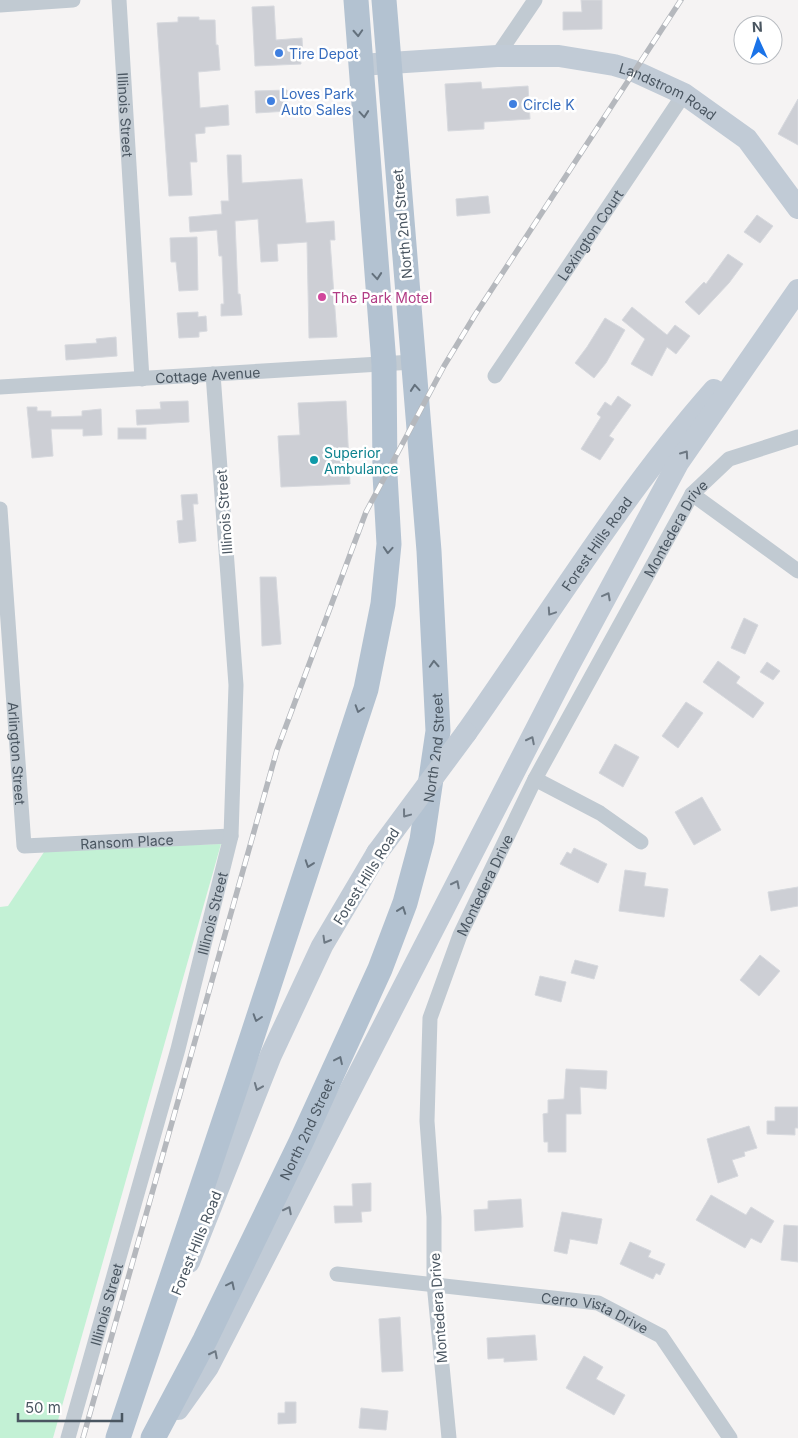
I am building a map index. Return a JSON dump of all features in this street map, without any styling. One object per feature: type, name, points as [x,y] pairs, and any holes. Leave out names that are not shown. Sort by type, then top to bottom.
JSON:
[{"type":"main road","name":"North 2nd Street","points":[[118,1438],[366,689],[383,604],[389,544],[385,475],[384,364],[356,0]]},
{"type":"main road","name":"North 2nd Street","points":[[153,1438],[205,1340],[297,1150],[380,969],[405,903],[422,840],[438,731],[428,552],[384,0]]},
{"type":"street","points":[[0,5],[73,0]]},
{"type":"street","name":"Illinois Street","points":[[119,0],[142,378]]},
{"type":"street","points":[[497,56],[535,0]]},
{"type":"street","name":"Landstrom Road","points":[[360,65],[497,56],[559,56],[614,65],[634,71],[684,94],[747,139],[798,208]]},
{"type":"street","name":"Lexington Court","points":[[495,376],[684,94]]},
{"type":"street","name":"Forest Hills Road","points":[[157,1438],[208,1367],[558,687],[678,463],[798,290]]},
{"type":"street","name":"Forest Hills Road","points":[[118,1438],[271,1055],[322,946],[377,853],[466,733],[591,552],[685,423],[784,311]]},
{"type":"street","name":"Cottage Avenue","points":[[0,387],[413,362]]},
{"type":"street","name":"Illinois Street","points":[[68,1438],[178,1050],[231,836],[236,685],[213,374]]},
{"type":"street","name":"Montedera Drive","points":[[449,1438],[434,1283],[434,1217],[427,1121],[430,1018],[460,935],[535,779],[692,494],[729,459],[798,437]]},
{"type":"street","points":[[692,494],[798,571]]},
{"type":"street","name":"Arlington Street","points":[[0,509],[2,570],[24,846]]},
{"type":"street","points":[[535,779],[600,812],[641,842]]},
{"type":"street","name":"Ransom Place","points":[[24,846],[231,836]]},
{"type":"street","name":"Cerro Vista Drive","points":[[337,1274],[434,1283],[598,1303],[661,1336],[730,1438]]},
{"type":"green space","points":[[221,844],[53,1438],[0,1438],[0,907],[8,906],[46,849]]},
{"type":"building","points":[[581,0],[602,0],[602,29],[563,30],[563,12],[582,12]]},
{"type":"building","points":[[274,6],[276,40],[302,38],[303,55],[300,55],[301,64],[255,66],[252,7]]},
{"type":"building","points":[[178,17],[199,17],[199,20],[215,20],[220,70],[198,72],[200,108],[228,105],[229,125],[205,127],[205,133],[195,134],[197,162],[190,162],[192,195],[169,196],[157,23],[178,22]]},
{"type":"building","points":[[481,82],[482,89],[528,86],[530,119],[484,122],[484,129],[448,131],[445,84]]},
{"type":"building","name":"Loves Park Auto Sales","points":[[287,90],[288,111],[256,113],[255,91]]},
{"type":"building","points":[[798,99],[798,145],[778,134]]},
{"type":"building","points":[[227,155],[241,155],[242,183],[302,179],[306,223],[334,221],[335,240],[330,240],[337,337],[309,338],[307,242],[277,244],[278,261],[261,262],[258,219],[235,221],[238,294],[240,294],[242,315],[221,316],[221,304],[224,304],[222,256],[219,256],[217,230],[190,232],[189,217],[222,214],[221,201],[229,201]]},
{"type":"building","points":[[488,196],[490,213],[457,216],[456,199]]},
{"type":"building","points":[[757,215],[773,226],[760,243],[744,232]]},
{"type":"building","points":[[197,237],[198,290],[179,291],[176,262],[171,262],[170,238]]},
{"type":"building","points":[[728,254],[743,264],[729,283],[699,315],[685,302],[704,282],[706,284]]},
{"type":"building","points":[[632,307],[667,335],[675,325],[690,336],[676,354],[667,347],[652,376],[631,364],[645,339],[622,320]]},
{"type":"building","points":[[198,312],[198,317],[206,316],[207,331],[199,332],[199,337],[179,338],[177,313]]},
{"type":"building","points":[[605,318],[625,330],[606,363],[594,378],[575,363]]},
{"type":"building","points":[[116,337],[117,356],[66,360],[65,345],[97,343],[96,339]]},
{"type":"building","points":[[618,396],[631,405],[609,436],[614,439],[600,460],[581,449],[601,417],[597,414],[605,402],[611,406]]},
{"type":"building","points":[[188,401],[189,422],[137,425],[136,410],[161,409],[160,402]]},
{"type":"building","name":"Superior Ambulance","points":[[346,401],[350,484],[281,487],[278,436],[300,435],[298,403]]},
{"type":"building","points":[[27,407],[37,407],[37,411],[51,411],[51,417],[82,416],[82,411],[101,409],[102,435],[83,436],[83,429],[51,429],[53,456],[32,458]]},
{"type":"building","points":[[118,428],[146,428],[146,439],[118,439]]},
{"type":"building","points":[[197,494],[198,504],[193,504],[196,541],[179,543],[177,521],[183,520],[181,495]]},
{"type":"building","points":[[260,577],[276,577],[281,644],[262,646]]},
{"type":"building","points":[[744,618],[758,625],[745,654],[731,648]]},
{"type":"building","points":[[718,661],[740,677],[736,683],[764,703],[753,718],[703,682]]},
{"type":"building","points":[[767,662],[780,671],[773,680],[760,672]]},
{"type":"building","points":[[686,702],[703,713],[678,748],[662,736]]},
{"type":"building","points":[[615,744],[639,757],[623,787],[599,773]]},
{"type":"building","points":[[702,797],[721,830],[694,845],[675,812]]},
{"type":"building","points":[[574,848],[607,864],[598,883],[560,864],[567,852],[571,854]]},
{"type":"building","points":[[625,870],[646,873],[644,886],[668,889],[664,917],[619,911]]},
{"type":"building","points":[[798,887],[798,906],[771,911],[768,892]]},
{"type":"building","points":[[760,955],[780,971],[759,996],[740,980]]},
{"type":"building","points":[[575,960],[598,966],[594,979],[571,973]]},
{"type":"building","points":[[540,976],[566,982],[561,1002],[535,995]]},
{"type":"building","points":[[566,1069],[607,1071],[606,1089],[580,1087],[581,1114],[566,1114],[566,1152],[548,1152],[548,1142],[544,1142],[543,1114],[548,1113],[548,1100],[564,1099]]},
{"type":"building","points":[[775,1107],[798,1107],[798,1128],[795,1128],[795,1135],[767,1134],[767,1121],[775,1121]]},
{"type":"building","points":[[749,1126],[757,1148],[744,1152],[745,1156],[732,1160],[738,1176],[718,1183],[707,1139]]},
{"type":"building","points":[[371,1183],[371,1211],[361,1212],[362,1222],[335,1223],[334,1206],[353,1206],[352,1184]]},
{"type":"building","points":[[711,1195],[746,1215],[751,1207],[774,1221],[761,1243],[751,1238],[745,1248],[696,1220]]},
{"type":"building","points":[[521,1199],[523,1227],[475,1231],[474,1210],[488,1209],[488,1201]]},
{"type":"building","points":[[562,1212],[602,1219],[597,1244],[570,1239],[567,1254],[554,1251]]},
{"type":"building","points":[[784,1225],[798,1226],[798,1262],[781,1260]]},
{"type":"building","points":[[630,1242],[651,1251],[648,1257],[665,1264],[660,1275],[656,1273],[653,1279],[620,1264]]},
{"type":"building","points":[[400,1317],[403,1371],[382,1372],[379,1319]]},
{"type":"building","points":[[535,1335],[537,1360],[504,1362],[504,1358],[488,1359],[487,1338]]},
{"type":"building","points":[[584,1356],[603,1367],[596,1379],[625,1395],[614,1415],[566,1388]]},
{"type":"building","points":[[285,1402],[296,1402],[296,1423],[278,1424],[278,1413],[285,1413]]},
{"type":"building","points":[[361,1408],[388,1411],[386,1430],[359,1428]]},
{"type":"railway","points":[[83,1438],[277,750],[366,512],[444,366],[475,315],[681,0]]},
{"type":"place","name":"Tire Depot","points":[[279,53]]},
{"type":"place","name":"Loves Park Auto Sales","points":[[271,101]]},
{"type":"place","name":"Circle K","points":[[513,104]]},
{"type":"place","name":"The Park Motel","points":[[322,297]]},
{"type":"place","name":"Superior Ambulance","points":[[314,460]]}]
